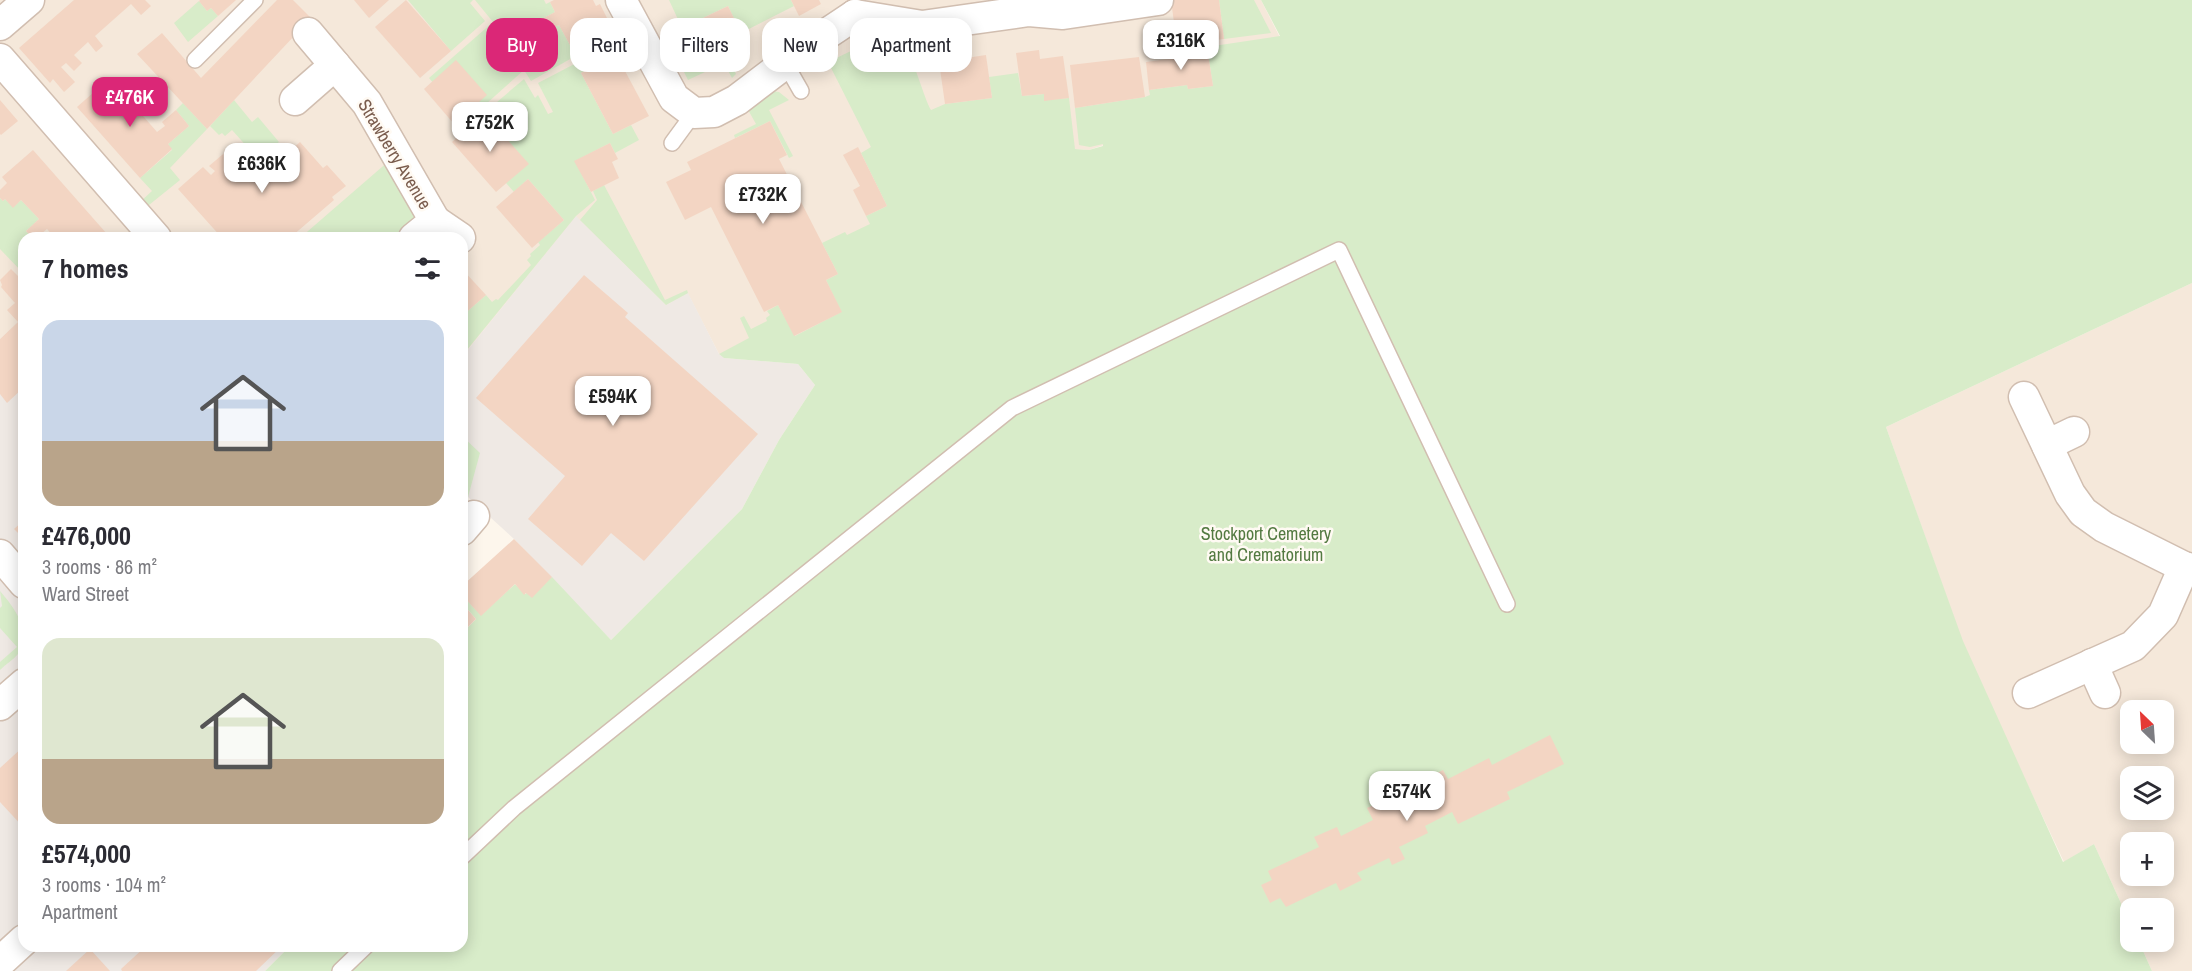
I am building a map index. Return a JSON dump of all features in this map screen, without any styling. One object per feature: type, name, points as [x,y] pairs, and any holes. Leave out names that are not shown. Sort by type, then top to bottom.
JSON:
[{"type":"street","points":[[0,25],[29,0]]},
{"type":"street","points":[[621,0],[674,98],[694,112],[714,112],[737,100],[773,72]]},
{"type":"street","points":[[838,19],[852,8],[922,26],[1029,11],[1063,14],[1158,0]]},
{"type":"street","name":"Strawberry Avenue","points":[[308,33],[367,103],[372,137],[424,230]]},
{"type":"street","points":[[0,59],[151,232]]},
{"type":"street","points":[[295,100],[335,65]]},
{"type":"street","points":[[2024,397],[2070,494],[2083,512],[2104,527],[2188,568],[2163,615],[2133,646],[2028,693]]},
{"type":"street","points":[[2047,445],[2074,432]]},
{"type":"street","points":[[0,555],[18,576]]},
{"type":"street","points":[[2092,664],[2105,693]]},
{"type":"street","points":[[0,705],[18,689]]},
{"type":"street","points":[[0,962],[18,946]]},
{"type":"lane","points":[[195,60],[255,0]]},
{"type":"lane","points":[[790,72],[801,92]]},
{"type":"lane","points":[[672,143],[694,112]]},
{"type":"lane","points":[[468,851],[523,801],[1012,408],[1339,250],[1507,604]]},
{"type":"lane","points":[[340,971],[360,952]]},
{"type":"shaded area","points":[[0,0],[1261,0],[1301,79],[1089,150],[1075,149],[860,358],[724,358],[719,354],[688,294],[666,305],[576,217],[468,350],[468,232],[18,232],[18,322],[0,339]]},
{"type":"shaded area","points":[[576,216],[666,305],[688,293],[719,354],[724,358],[798,364],[815,385],[779,440],[742,509],[611,640],[514,539],[468,497],[468,350]]},
{"type":"shaded area","points":[[2192,283],[2192,971],[2152,971],[2143,952],[2174,952],[2174,898],[2120,898],[2120,901],[2094,844],[2064,862],[1969,660],[1886,427]]},
{"type":"shaded area","points":[[18,322],[18,952],[284,952],[265,971],[0,971],[0,339]]},
{"type":"green space","points":[[408,0],[473,0],[470,3],[485,21],[451,51]]},
{"type":"green space","points":[[475,0],[544,0],[546,4],[550,2],[555,12],[544,18],[490,18]]},
{"type":"green space","points":[[669,0],[791,0],[794,6],[770,18],[762,18],[762,22],[750,28],[750,18],[734,18],[728,6],[703,18],[677,18]]},
{"type":"green space","points":[[1219,0],[1254,0],[1271,33],[1224,39]]},
{"type":"green space","name":"Stockport Cemetery and Crematorium","points":[[1261,0],[2192,0],[2192,283],[1886,427],[1963,641],[2063,862],[2094,844],[2120,901],[2120,952],[2143,952],[2152,971],[265,971],[284,952],[468,952],[468,627],[476,619],[468,610],[468,601],[481,615],[515,584],[525,594],[552,577],[611,640],[742,509],[779,440],[815,385],[798,364],[724,358],[719,354],[749,338],[740,318],[744,316],[751,329],[767,321],[766,318],[770,315],[767,311],[778,305],[795,336],[841,312],[826,280],[838,274],[822,243],[870,224],[866,216],[887,206],[861,153],[871,147],[833,72],[838,72],[838,57],[850,51],[850,72],[916,72],[931,110],[945,104],[992,98],[989,77],[1018,73],[1022,96],[1044,94],[1044,100],[1069,98],[1075,149],[1089,150],[1103,146],[1103,144],[1090,147],[1079,145],[1075,108],[1145,97],[1150,95],[1149,90],[1187,85],[1188,89],[1213,86],[1207,47],[1280,36]]},
{"type":"green space","points":[[199,1],[207,11],[211,8],[218,16],[188,42],[174,23]]},
{"type":"green space","points":[[559,25],[570,45],[570,59],[558,66]]},
{"type":"green space","points":[[486,28],[486,72],[522,72],[466,122],[429,78]]},
{"type":"green space","points":[[570,66],[570,72],[583,72],[581,73],[613,134],[631,125],[639,140],[615,153],[610,143],[575,161],[595,200],[576,216],[468,349],[468,311],[486,295],[492,302],[498,300],[531,265],[527,260],[540,245],[538,242],[564,220],[528,179],[514,192],[506,183],[484,113],[524,79],[535,98],[538,95],[548,114],[553,112],[538,83]]},
{"type":"green space","points":[[525,72],[547,72],[531,81]]},
{"type":"green space","points":[[684,72],[705,72],[688,80]]},
{"type":"green space","points":[[729,72],[735,72],[732,78]]},
{"type":"green space","points":[[772,91],[779,92],[789,100],[769,110],[793,156],[789,158],[770,121],[735,138],[734,135],[756,124],[747,108]]},
{"type":"green space","points":[[234,100],[252,122],[258,117],[279,142],[258,159],[232,130],[225,136],[222,133],[219,135],[210,126]]},
{"type":"green space","points":[[183,103],[207,129],[170,168],[180,180],[144,209],[139,203],[152,191],[140,178],[172,150],[168,144],[189,126],[176,110]]},
{"type":"green space","points":[[397,154],[435,221],[421,232],[307,232]]},
{"type":"green space","points":[[604,185],[665,300],[687,290],[688,293],[666,305],[580,220],[597,200],[593,191]]},
{"type":"green space","points":[[0,198],[3,201],[5,199],[13,207],[21,200],[39,219],[27,232],[18,232],[18,268],[0,249]]},
{"type":"green space","points":[[468,442],[480,453],[468,497]]},
{"type":"green space","points":[[0,591],[18,616],[18,654],[0,670],[0,662],[17,647],[0,628],[0,608],[2,606]]},
{"type":"building","points":[[74,0],[145,0],[151,6],[141,15],[131,4],[95,36],[103,46],[96,52],[88,42],[74,55],[82,63],[74,71],[66,63],[61,67],[75,82],[64,92],[53,79],[50,83],[19,48]]},
{"type":"building","points":[[200,0],[236,0],[218,16],[211,8],[207,11]]},
{"type":"building","points":[[277,0],[293,0],[311,18],[207,129],[137,54],[162,33],[201,78]]},
{"type":"building","points":[[354,0],[389,0],[369,18]]},
{"type":"building","points":[[406,0],[451,51],[420,78],[375,27]]},
{"type":"building","points":[[554,0],[593,0],[596,6],[600,4],[607,18],[570,18],[570,45],[558,25],[558,18],[544,18],[555,12],[550,2]]},
{"type":"building","points":[[791,0],[819,0],[821,4],[799,16]]},
{"type":"building","points":[[1171,0],[1219,0],[1224,39],[1177,45]]},
{"type":"building","points":[[728,6],[734,18],[703,18]]},
{"type":"building","points":[[1207,47],[1213,86],[1188,89],[1187,85],[1149,90],[1146,62],[1183,57],[1183,50]]},
{"type":"building","points":[[1039,50],[1040,59],[1063,56],[1069,98],[1044,101],[1044,94],[1022,96],[1016,53]]},
{"type":"building","points":[[986,55],[992,98],[945,104],[940,72],[972,72],[972,57]]},
{"type":"building","points":[[1139,57],[1145,97],[1075,108],[1070,65]]},
{"type":"building","points":[[456,60],[487,95],[454,124],[424,89]]},
{"type":"building","points":[[626,72],[649,116],[613,134],[581,73]]},
{"type":"building","points":[[110,78],[157,132],[165,126],[162,122],[176,110],[189,126],[168,144],[172,149],[140,178],[77,107]]},
{"type":"building","points":[[0,100],[18,121],[1,135],[0,134]]},
{"type":"building","points":[[484,113],[529,164],[496,192],[452,142]]},
{"type":"building","points":[[770,121],[787,155],[779,159],[838,274],[826,280],[842,312],[794,336],[778,305],[764,312],[711,207],[685,220],[666,182],[691,170],[687,162]]},
{"type":"building","points":[[300,142],[323,168],[327,165],[346,186],[332,197],[334,200],[297,232],[217,232],[178,189],[203,167],[211,175],[215,171],[209,166],[235,144],[258,176],[267,168],[265,166],[287,146],[291,150]]},
{"type":"building","points":[[610,143],[618,159],[612,162],[619,178],[591,192],[574,161]]},
{"type":"building","points":[[858,147],[887,206],[866,216],[853,190],[860,186],[843,155]]},
{"type":"building","points":[[33,150],[105,232],[50,232],[47,229],[43,232],[27,232],[39,219],[21,200],[13,208],[5,199],[3,201],[0,198],[0,190],[7,183],[2,177]]},
{"type":"building","points":[[528,179],[564,220],[532,248],[496,207]]},
{"type":"building","points":[[11,269],[18,276],[18,322],[7,310],[15,303],[1,287],[0,280]]},
{"type":"building","points":[[584,275],[628,313],[625,317],[758,434],[644,561],[611,533],[582,566],[528,519],[565,476],[476,398]]},
{"type":"building","points":[[468,276],[486,295],[468,311]]},
{"type":"building","points":[[18,322],[18,393],[7,403],[0,394],[0,339]]},
{"type":"building","points":[[514,539],[552,577],[532,598],[526,593],[524,595],[515,584],[481,616],[468,602],[468,581]]},
{"type":"building","points":[[468,610],[476,619],[468,627]]},
{"type":"building","points":[[1550,735],[1564,764],[1507,792],[1510,799],[1458,824],[1452,812],[1425,826],[1428,833],[1399,847],[1405,859],[1392,865],[1389,858],[1357,873],[1362,880],[1340,891],[1336,883],[1286,907],[1280,898],[1270,903],[1261,885],[1272,880],[1268,871],[1319,847],[1314,837],[1337,827],[1341,836],[1373,820],[1367,808],[1443,770],[1448,779],[1489,758],[1492,765]]},
{"type":"building","points":[[18,752],[18,822],[0,802],[0,768]]},
{"type":"building","points":[[87,952],[93,952],[110,971],[66,971]]},
{"type":"building","points":[[139,952],[276,952],[256,971],[122,971],[121,969]]}]
